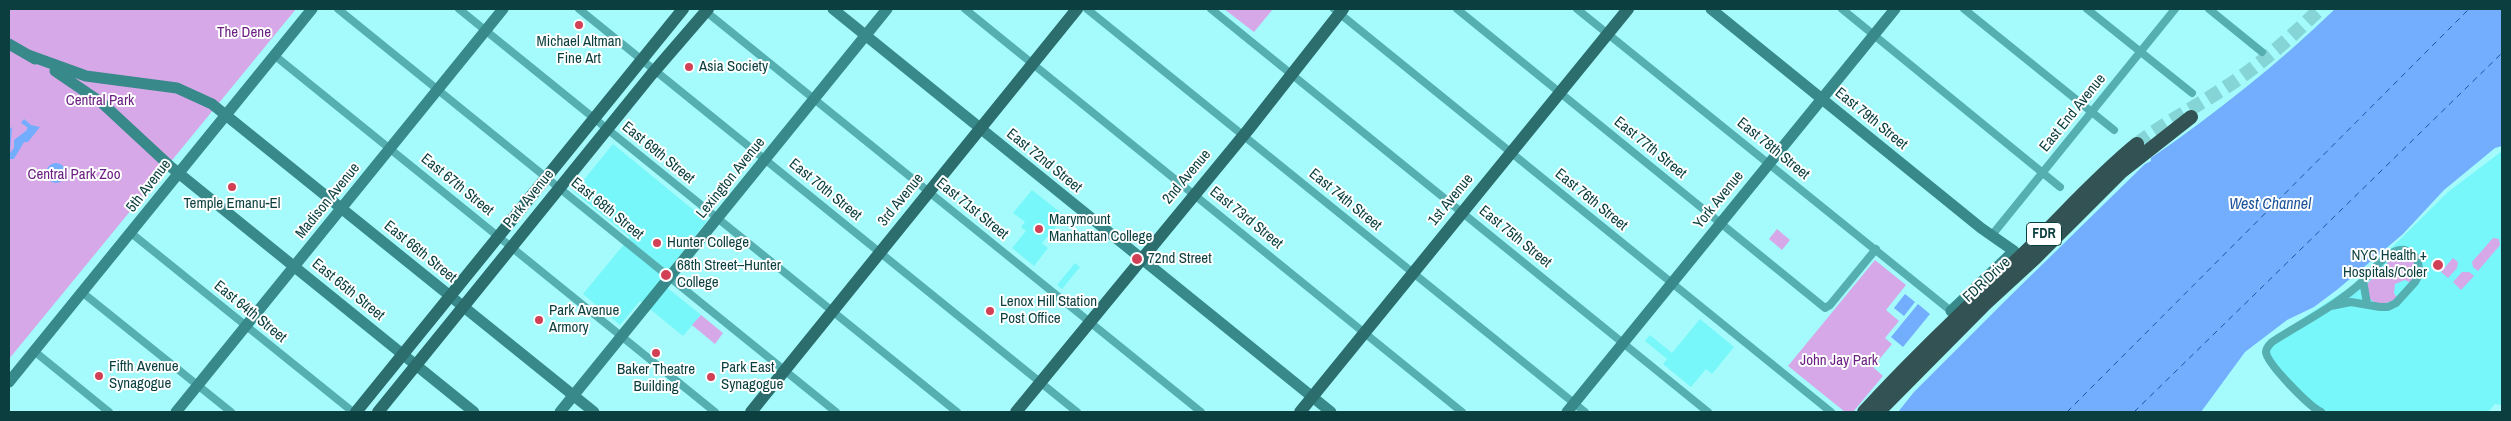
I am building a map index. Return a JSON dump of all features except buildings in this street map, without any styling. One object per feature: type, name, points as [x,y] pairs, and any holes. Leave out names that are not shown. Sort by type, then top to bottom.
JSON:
[{"type":"highway","name":"FDR Drive","points":[[1864,412],[1876,406],[2035,258],[2121,172],[2191,118]]},
{"type":"highway","name":"FDR Drive","points":[[1876,406],[1984,290],[2019,258],[2110,167],[2137,144]]},
{"type":"highway","points":[[1876,406],[1886,379],[1951,312]]},
{"type":"main road","name":"5th Avenue","points":[[9,382],[312,9]]},
{"type":"main road","name":"Madison Avenue","points":[[176,412],[503,9]]},
{"type":"main road","name":"Park Avenue","points":[[354,412],[451,296],[683,9]]},
{"type":"main road","name":"East 72nd Street","points":[[833,9],[1331,412]]},
{"type":"main road","name":"Lexington Avenue","points":[[560,412],[887,9]]},
{"type":"main road","name":"3rd Avenue","points":[[752,412],[928,192],[1078,9]]},
{"type":"main road","name":"1st Avenue","points":[[1300,412],[1628,9]]},
{"type":"main road","name":"East 79th Street","points":[[1711,9],[1821,99],[1992,235],[2014,250]]},
{"type":"main road","name":"York Avenue","points":[[1571,408],[1720,222],[1895,9]]},
{"type":"main road","name":"Park Avenue","points":[[378,412],[705,10]]},
{"type":"main road","name":"2nd Avenue","points":[[1016,412],[1140,258],[1243,135],[1292,74],[1339,10]]},
{"type":"main road","points":[[9,44],[28,55]]},
{"type":"main road","name":"East 66th Street","points":[[28,55],[79,74],[152,84],[196,95],[226,114],[594,412]]},
{"type":"main road","name":"East 65th Street","points":[[28,55],[80,86],[111,111],[178,173],[474,412]]},
{"type":"main road","name":"FDR Drive","points":[[1951,312],[2014,250]]},
{"type":"street","name":"East 68th Street","points":[[338,9],[836,412]]},
{"type":"street","name":"East 69th Street","points":[[459,9],[957,412]]},
{"type":"street","name":"East 70th Street","points":[[579,9],[1077,412]]},
{"type":"street","name":"East 73rd Street","points":[[965,9],[1462,412]]},
{"type":"street","name":"East 74th Street","points":[[1087,9],[1413,273],[1571,408],[1585,412]]},
{"type":"street","name":"East 75th Street","points":[[1211,9],[1708,412]]},
{"type":"street","name":"East 77th Street","points":[[1457,9],[1825,308],[1830,305],[1876,249]]},
{"type":"street","name":"East 78th Street","points":[[1577,9],[1876,249],[1951,312]]},
{"type":"street","points":[[1842,9],[2060,187]]},
{"type":"street","points":[[1964,9],[2114,130]]},
{"type":"street","points":[[2087,9],[2192,93]]},
{"type":"street","name":"East End Avenue","points":[[1992,235],[2175,9]]},
{"type":"street","points":[[2209,9],[2262,52]]},
{"type":"street","name":"East 71st Street","points":[[705,10],[1201,412]]},
{"type":"street","name":"East 76th Street","points":[[1339,10],[1510,153],[1831,412]]},
{"type":"street","name":"East 67th Street","points":[[274,55],[715,412]]},
{"type":"street","name":"East 64th Street","points":[[131,233],[354,412]]},
{"type":"street","points":[[2321,412],[2310,405],[2275,366],[2266,350],[2272,342],[2331,306],[2363,281],[2390,254],[2399,249],[2410,252],[2418,260],[2420,268],[2418,278],[2398,302],[2385,308],[2367,303],[2347,302],[2331,306]]},
{"type":"street","points":[[2363,281],[2367,303]]},
{"type":"street","points":[[83,292],[231,412]]},
{"type":"street","points":[[34,351],[110,412]]},
{"type":"shaded area","name":"Hunter College","points":[[613,144],[707,221],[659,281],[701,315],[683,336],[640,301],[620,325],[583,294],[630,237],[574,192]]},
{"type":"shaded area","name":"NYC Health + Hospitals/Coler","points":[[2502,151],[2502,405],[2495,404],[2488,412],[2315,412],[2266,362],[2262,354],[2265,343],[2355,284],[2448,192]]},
{"type":"shaded area","name":"Marymount Manhattan College","points":[[1032,190],[1065,216],[1042,243],[1048,248],[1034,266],[1012,248],[1026,231],[1021,227],[1025,222],[1013,213]]},
{"type":"shaded area","name":"Marymount Manhattan College","points":[[1075,263],[1080,267],[1062,289],[1057,285]]},
{"type":"shaded area","points":[[1700,319],[1734,347],[1712,374],[1706,369],[1691,387],[1663,364],[1667,359],[1645,341],[1650,335],[1672,353]]},
{"type":"green space","name":"Central Park","points":[[9,9],[296,9],[9,359]]},
{"type":"green space","points":[[1224,9],[1273,9],[1254,32]]},
{"type":"green space","points":[[1777,229],[1790,240],[1782,250],[1769,239]]},
{"type":"green space","points":[[2493,238],[2499,239],[2500,245],[2478,271],[2473,267],[2472,262]]},
{"type":"green space","points":[[2404,253],[2414,259],[2416,275],[2411,283],[2405,280],[2395,284],[2394,293],[2397,298],[2381,304],[2374,302],[2367,295],[2367,284],[2393,257]]},
{"type":"green space","points":[[2453,258],[2458,262],[2457,268],[2448,278],[2441,272]]},
{"type":"green space","name":"John Jay Park","points":[[1875,260],[1906,285],[1886,310],[1899,321],[1885,338],[1892,344],[1873,367],[1883,376],[1853,412],[1845,412],[1788,366]]},
{"type":"green space","points":[[2462,272],[2469,272],[2474,276],[2461,290],[2453,282]]},
{"type":"green space","points":[[701,315],[723,333],[715,344],[692,325]]},
{"type":"water","name":"West Channel","points":[[2335,9],[2502,9],[2502,146],[2495,148],[2444,190],[2403,234],[2338,289],[2314,307],[2287,320],[2245,352],[2201,412],[1898,412],[1914,392],[2145,164],[2151,161],[2151,158],[2246,87]]},
{"type":"water","points":[[24,119],[31,125],[40,127],[28,142],[24,142],[14,159],[9,159],[9,129],[12,127],[10,153],[14,148],[14,140],[27,130],[27,127],[21,123]]},
{"type":"water","points":[[56,163],[63,166],[66,173],[63,180],[56,183],[49,180],[46,173],[49,166]]},
{"type":"water","points":[[1905,294],[1915,302],[1904,316],[1894,308]]},
{"type":"water","points":[[1918,304],[1930,314],[1903,347],[1891,337]]},
{"type":"ferry route","points":[[2067,412],[2469,9]]},
{"type":"ferry route","points":[[2134,412],[2502,53]]},
{"type":"tunnel","points":[[2137,144],[2249,71],[2280,46],[2320,9]]},
{"type":"place","name":"Michael Altman Fine Art","points":[[579,25]]},
{"type":"place","name":"Asia Society","points":[[689,67]]},
{"type":"place","name":"Temple Emanu-El","points":[[232,187]]},
{"type":"place","name":"Marymount Manhattan College","points":[[1039,229]]},
{"type":"place","name":"Hunter College","points":[[657,243]]},
{"type":"place","name":"72nd Street","points":[[1137,259]]},
{"type":"place","name":"NYC Health + Hospitals/Coler","points":[[2438,265]]},
{"type":"place","name":"68th Street–Hunter College","points":[[666,275]]},
{"type":"place","name":"Lenox Hill Station Post Office","points":[[990,311]]},
{"type":"place","name":"Park Avenue Armory","points":[[539,320]]},
{"type":"place","name":"Baker Theatre Building","points":[[656,353]]},
{"type":"place","name":"Fifth Avenue Synagogue","points":[[99,376]]},
{"type":"place","name":"Park East Synagogue","points":[[711,377]]},
{"type":"park label","name":"The Dene","points":[[244,33]]},
{"type":"park label","name":"Central Park Zoo","points":[[74,175]]}]
